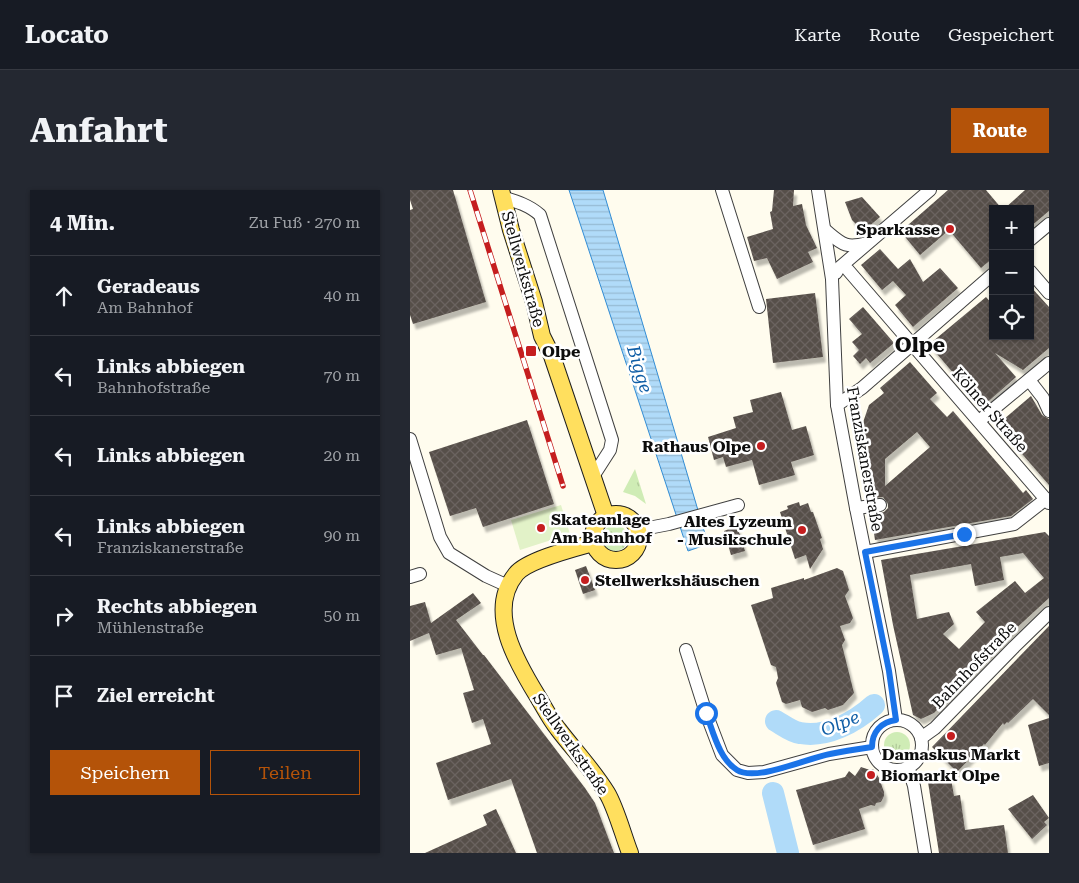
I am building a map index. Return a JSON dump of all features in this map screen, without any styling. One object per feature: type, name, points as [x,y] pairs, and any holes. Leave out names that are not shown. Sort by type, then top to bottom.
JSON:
[{"type":"main road","name":"Stellwerkstraße","points":[[502,193],[542,336],[552,356],[606,516]]},
{"type":"main road","points":[[622,515],[634,524],[638,530],[637,545],[629,556],[622,559],[608,559],[601,555],[593,543],[594,530],[601,519],[606,516],[622,515]]},
{"type":"main road","name":"Stellwerkstraße","points":[[593,543],[538,560],[517,572],[508,586],[503,610],[512,649],[527,680],[557,728],[608,794],[630,853]]},
{"type":"street","points":[[722,190],[759,307]]},
{"type":"street","name":"Franziskanerstraße","points":[[819,190],[832,279],[837,405],[889,671],[896,720]]},
{"type":"street","points":[[832,279],[839,268],[930,190]]},
{"type":"street","points":[[502,193],[533,209],[540,215],[591,371],[612,440],[610,450],[592,478]]},
{"type":"street","points":[[1034,237],[1049,224]]},
{"type":"street","points":[[825,230],[836,240],[849,246],[853,247],[870,242]]},
{"type":"street","name":"Kölner Straße","points":[[848,270],[1047,501]]},
{"type":"street","points":[[1034,276],[1049,293]]},
{"type":"street","points":[[837,405],[862,388],[989,278]]},
{"type":"street","points":[[979,421],[1049,363]]},
{"type":"street","points":[[1029,380],[1043,398],[1049,411]]},
{"type":"street","points":[[410,439],[440,537],[449,553],[486,576],[508,586]]},
{"type":"street","points":[[865,552],[1014,524],[1047,501]]},
{"type":"street","points":[[856,508],[880,504]]},
{"type":"street","points":[[638,530],[669,524],[738,505]]},
{"type":"street","name":"Bahnhofstraße","points":[[921,738],[935,728],[1014,646],[1049,613]]},
{"type":"street","points":[[686,650],[722,755],[736,770],[748,774],[764,772],[829,754],[872,747]]},
{"type":"street","points":[[896,720],[905,721],[912,725],[918,731],[921,738],[922,747],[920,755],[908,768],[900,770],[884,767],[878,762],[872,747],[872,740],[878,728],[886,722],[896,720]]},
{"type":"street","points":[[908,768],[914,786],[925,853]]},
{"type":"green space","points":[[635,469],[646,504],[635,496],[623,492]]},
{"type":"green space","name":"Skateanlage Am Bahnhof","points":[[561,505],[570,534],[520,550],[511,520]]},
{"type":"green space","points":[[615,525],[624,529],[628,538],[624,547],[615,551],[606,547],[602,538],[606,529]]},
{"type":"green space","points":[[897,732],[906,736],[910,745],[906,754],[897,758],[888,754],[884,745],[888,736]]},
{"type":"water","points":[[569,190],[603,190],[708,544],[688,551]]},
{"type":"building","points":[[410,190],[453,190],[486,302],[413,324],[410,315],[410,210],[413,209],[410,200]]},
{"type":"building","points":[[774,190],[794,190],[793,206],[802,204],[806,225],[817,248],[808,252],[813,262],[777,279],[767,258],[754,261],[747,237],[773,229],[770,212],[772,211]]},
{"type":"building","name":"Sparkasse","points":[[948,190],[986,190],[999,205],[989,205],[989,261],[981,268],[949,230],[920,255],[902,233],[910,227],[908,225]]},
{"type":"building","points":[[1025,190],[1049,190],[1049,211],[1034,224],[1034,205],[1008,205]]},
{"type":"building","points":[[862,197],[880,217],[862,230],[852,220],[845,202]]},
{"type":"building","points":[[880,249],[898,269],[910,259],[923,282],[940,268],[958,288],[913,327],[895,305],[906,295],[893,281],[882,290],[861,265]]},
{"type":"building","points":[[1034,290],[1049,307],[1049,348],[1023,370],[995,353],[1016,377],[982,407],[932,348],[932,342],[986,297],[989,300],[989,340],[1034,340]]},
{"type":"building","points":[[815,293],[823,357],[773,363],[766,299]]},
{"type":"building","points":[[863,307],[894,343],[870,363],[866,358],[860,364],[853,356],[859,350],[852,342],[862,334],[849,319]]},
{"type":"building","points":[[910,362],[937,393],[930,399],[947,417],[953,411],[1023,493],[1026,490],[1033,499],[1011,516],[875,540],[871,514],[884,512],[888,508],[888,504],[883,497],[872,498],[868,467],[863,467],[857,435],[869,405],[884,393],[880,388]],"holes":[[[917,432],[930,447],[885,486],[885,459]]]},
{"type":"building","name":"Rathaus Olpe","points":[[781,392],[792,430],[806,426],[814,455],[791,462],[795,475],[759,485],[752,460],[726,467],[723,457],[714,460],[708,437],[736,428],[733,417],[753,412],[750,400]]},
{"type":"building","points":[[1031,396],[1042,415],[1049,419],[1049,485],[997,425]]},
{"type":"building","points":[[527,420],[554,504],[483,527],[476,508],[450,516],[429,452]]},
{"type":"building","name":"Altes Lyzeum - Musikschule","points":[[799,502],[800,506],[808,503],[822,538],[820,539],[823,549],[810,569],[806,555],[795,559],[780,512],[788,509],[787,506]]},
{"type":"building","points":[[737,526],[745,551],[731,555],[724,531]]},
{"type":"building","points":[[1045,532],[1049,536],[1049,598],[1011,633],[934,713],[921,719],[913,715],[881,560]],"holes":[[[1023,553],[1044,578],[1025,593],[1015,581],[976,612],[985,622],[959,649],[943,634],[954,624],[949,612],[917,619],[910,575],[971,564],[975,586],[1004,580],[1000,557]]]},
{"type":"building","name":"Stellwerkshäuschen","points":[[586,566],[595,590],[583,594],[575,570]]},
{"type":"building","points":[[837,568],[843,571],[849,590],[845,596],[853,618],[850,623],[840,626],[845,640],[842,645],[854,693],[843,705],[828,710],[825,708],[812,712],[802,707],[800,700],[786,704],[782,702],[776,683],[778,678],[776,667],[771,665],[751,605],[773,598],[771,588],[804,578],[804,580]]},
{"type":"building","points":[[473,593],[481,603],[456,620],[585,788],[595,803],[614,853],[537,853],[511,779],[448,800],[436,763],[491,744],[483,719],[472,723],[463,693],[474,690],[461,648],[436,655],[429,633],[410,641],[410,606],[425,602],[431,623]]},
{"type":"building","points":[[1049,626],[1049,715],[1033,699],[1008,723],[1004,725],[1003,723],[985,745],[957,772],[932,747]]},
{"type":"building","points":[[1049,718],[1049,763],[1039,766],[1028,725]]},
{"type":"building","points":[[861,767],[873,769],[879,778],[884,792],[881,802],[876,803],[875,806],[871,805],[859,809],[865,829],[813,845],[796,790],[845,777],[849,771],[855,776]]},
{"type":"building","points":[[951,779],[954,796],[960,795],[965,830],[1004,825],[1008,853],[939,853],[928,782]]},
{"type":"building","points":[[1033,795],[1049,818],[1044,822],[1047,825],[1032,839],[1008,809]]},
{"type":"building","points":[[496,809],[516,853],[425,853],[487,825],[483,815]]},
{"type":"waterway","name":"Olpe","points":[[776,721],[797,732],[820,733],[849,723],[874,705]]},
{"type":"waterway","name":"Bigge","points":[[773,793],[788,853]]},
{"type":"railway","points":[[470,190],[563,486]]},
{"type":"place","name":"Sparkasse","points":[[950,229]]},
{"type":"place","name":"Olpe","points":[[531,351]]},
{"type":"place","name":"Rathaus Olpe","points":[[761,446]]},
{"type":"place","name":"Skateanlage Am Bahnhof","points":[[541,528]]},
{"type":"place","name":"Altes Lyzeum - Musikschule","points":[[802,530]]},
{"type":"place","name":"Stellwerkshäuschen","points":[[585,580]]},
{"type":"place","name":"Damaskus Markt","points":[[951,736]]},
{"type":"place","name":"Biomarkt Olpe","points":[[871,775]]},
{"type":"district","name":"Olpe","points":[[920,345]]},
{"type":"route","points":[[706,713],[722,755],[736,770],[748,774],[785,767],[829,754],[872,747],[872,740],[878,728],[886,722],[896,720],[889,671],[865,552],[964,534]]}]
